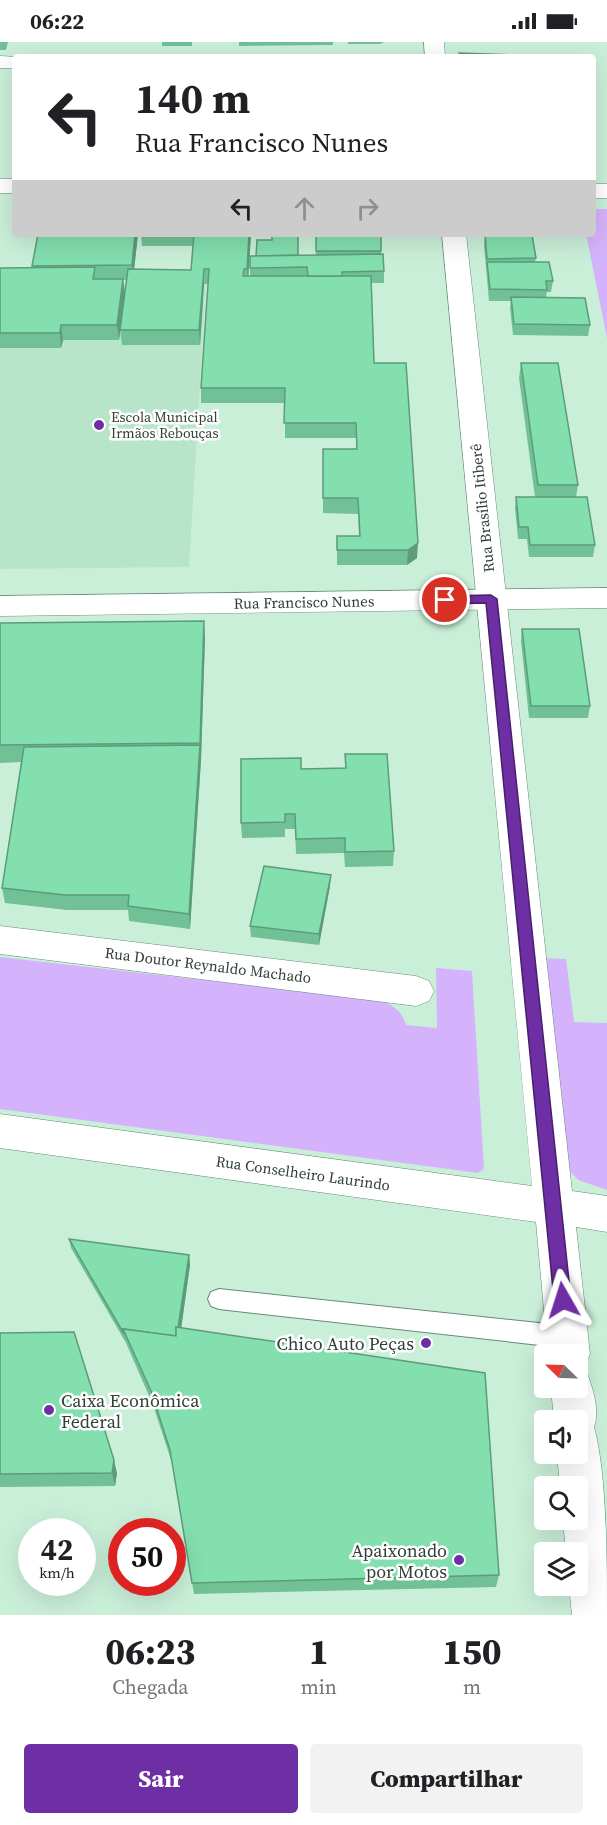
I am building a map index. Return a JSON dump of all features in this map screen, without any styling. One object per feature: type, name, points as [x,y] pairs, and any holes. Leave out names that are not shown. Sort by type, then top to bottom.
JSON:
[{"type":"main road","name":"Rua Brasílio Itiberê","points":[[454,237],[568,1344]]},
{"type":"main road","name":"Rua Francisco Nunes","points":[[0,606],[607,598]]},
{"type":"main road","name":"Rua Doutor Reynaldo Machado","points":[[0,940],[416,991]]},
{"type":"main road","name":"Rua Conselheiro Laurindo","points":[[0,1131],[607,1214]]},
{"type":"main road","points":[[580,1464],[596,1615]]},
{"type":"lane","points":[[219,1299],[553,1344]]},
{"type":"shaded area","points":[[596,209],[607,209],[607,338],[587,237],[596,237]]},
{"type":"shaded area","name":"Escola Municipal Irmãos Rebouças","points":[[0,283],[206,284],[189,567],[0,569]]},
{"type":"shaded area","points":[[0,957],[380,1000],[397,1009],[406,1025],[437,1028],[436,968],[472,971],[484,1169],[478,1173],[0,1109]]},
{"type":"shaded area","points":[[537,958],[566,959],[574,1022],[607,1023],[607,1190],[578,1180],[561,1161]]},
{"type":"building","points":[[37,237],[135,237],[132,265],[32,266]]},
{"type":"building","points":[[194,237],[249,237],[247,269],[244,269],[243,276],[371,276],[374,363],[406,363],[418,543],[408,550],[337,550],[337,536],[360,536],[358,498],[323,498],[323,449],[357,449],[356,423],[284,423],[285,388],[201,388],[209,269],[204,269],[199,330],[120,330],[128,269],[191,270]]},
{"type":"building","points":[[272,237],[298,237],[298,255],[256,256],[257,240],[272,240]]},
{"type":"building","points":[[316,237],[381,237],[381,251],[316,251]]},
{"type":"building","points":[[485,237],[532,237],[536,258],[487,259]]},
{"type":"building","points":[[383,254],[384,271],[342,272],[342,276],[308,276],[307,267],[250,268],[250,256]]},
{"type":"building","points":[[487,262],[549,262],[553,281],[546,281],[547,290],[490,289]]},
{"type":"building","points":[[95,267],[93,279],[123,279],[117,325],[61,325],[60,333],[0,333],[0,268]]},
{"type":"building","points":[[511,297],[585,298],[590,325],[514,324]]},
{"type":"building","points":[[521,363],[558,363],[578,485],[538,485]]},
{"type":"building","points":[[516,497],[587,497],[595,545],[530,545],[528,527],[519,527]]},
{"type":"building","points":[[204,621],[200,743],[0,745],[0,623]]},
{"type":"building","points":[[522,629],[579,629],[590,706],[531,706]]},
{"type":"building","points":[[200,745],[189,914],[128,906],[129,895],[65,895],[2,888],[24,747]]},
{"type":"building","points":[[345,754],[387,754],[394,851],[345,852],[345,838],[296,839],[295,814],[285,814],[285,822],[241,823],[241,759],[301,758],[301,769],[346,768]]},
{"type":"building","points":[[264,866],[331,875],[319,934],[250,926]]},
{"type":"building","points":[[69,1239],[189,1255],[176,1336],[123,1329],[124,1334]]},
{"type":"building","points":[[176,1327],[485,1373],[499,1575],[192,1583],[186,1547],[186,1518],[181,1518],[170,1450],[151,1391],[123,1329],[176,1336]]},
{"type":"building","name":"Caixa Econômica Federal","points":[[74,1332],[114,1460],[112,1473],[0,1474],[0,1333]]},
{"type":"place","name":"Escola Municipal Irmãos Rebouças","points":[[99,425]]},
{"type":"place","name":"Chico Auto Peças","points":[[426,1343]]},
{"type":"place","name":"Caixa Econômica Federal","points":[[49,1410]]},
{"type":"place","name":"Apaixonado por Motos","points":[[459,1560]]},
{"type":"route","points":[[445,600],[491,599],[563,1300]]}]
